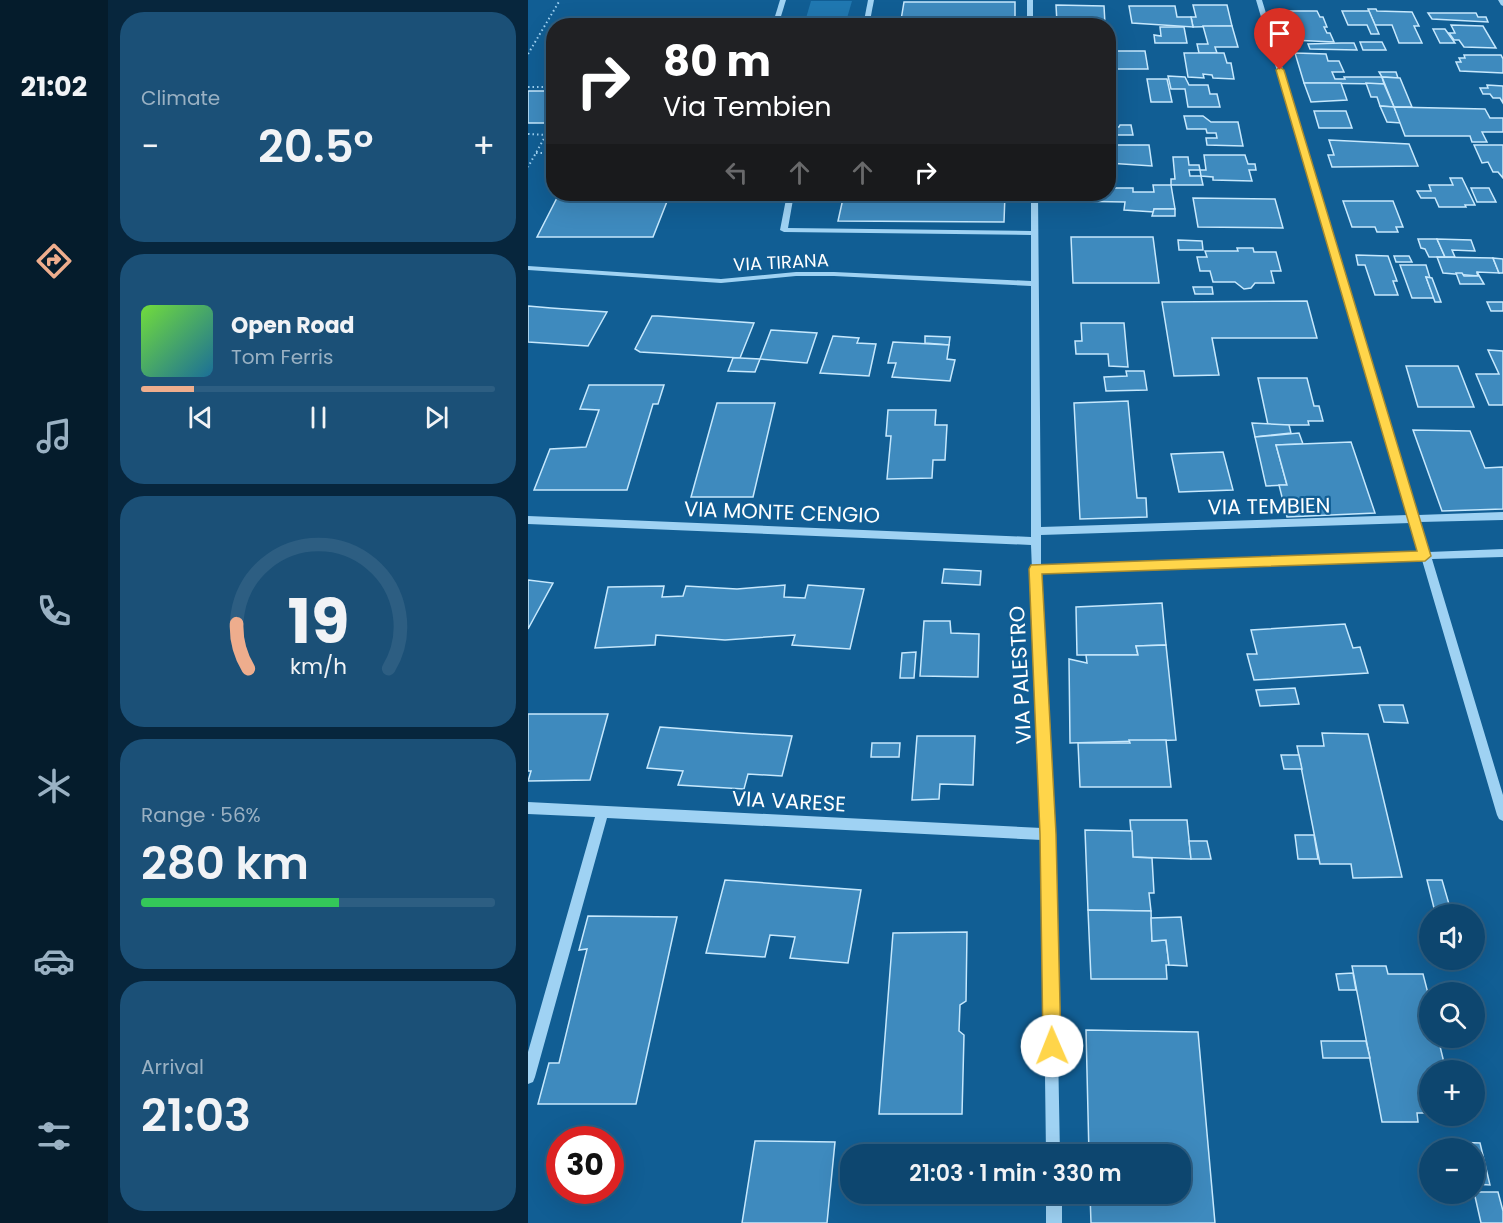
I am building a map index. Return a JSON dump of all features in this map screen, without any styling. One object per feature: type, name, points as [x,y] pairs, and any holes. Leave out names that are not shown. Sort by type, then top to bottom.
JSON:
[{"type":"street","points":[[777,18],[783,0]]},
{"type":"street","points":[[868,18],[872,0]]},
{"type":"street","points":[[1030,0],[1030,18]]},
{"type":"street","points":[[1259,0],[1503,815]]},
{"type":"street","points":[[790,201],[784,230],[1035,232]]},
{"type":"street","name":"VIA PALESTRO","points":[[1035,201],[1035,536],[1048,834],[1053,1144]]},
{"type":"street","name":"VIA TIRANA","points":[[528,268],[721,281],[834,273],[1036,284]]},
{"type":"street","name":"VIA TEMBIEN","points":[[1035,536],[1503,516]]},
{"type":"street","name":"VIA MONTE CENGIO","points":[[528,520],[1035,536]]},
{"type":"street","points":[[1036,569],[1503,553]]},
{"type":"street","name":"VIA VARESE","points":[[528,808],[1048,834]]},
{"type":"street","points":[[528,1077],[603,811]]},
{"type":"street","points":[[1054,1204],[1054,1223]]},
{"type":"path","points":[[549,18],[560,0]]},
{"type":"path","points":[[528,54],[546,24]]},
{"type":"path","points":[[528,87],[546,87]]},
{"type":"path","points":[[528,134],[546,135],[528,167]]},
{"type":"path","points":[[536,153],[546,153]]},
{"type":"shaded area","points":[[811,1],[852,1],[847,18],[806,18]]},
{"type":"building","points":[[904,2],[1015,2],[1015,18],[901,18]]},
{"type":"building","points":[[1056,5],[1104,6],[1105,18],[1057,18]]},
{"type":"building","points":[[1193,5],[1227,5],[1232,26],[1193,27],[1191,17],[1196,17]]},
{"type":"building","points":[[1129,6],[1175,6],[1177,17],[1191,17],[1193,27],[1132,23]]},
{"type":"building","points":[[1368,9],[1412,12],[1419,26],[1414,26],[1422,43],[1399,43],[1392,25],[1375,25]]},
{"type":"building","points":[[1286,11],[1317,11],[1320,17],[1323,17],[1327,27],[1324,27],[1334,42],[1291,40],[1282,14],[1287,14]]},
{"type":"building","points":[[1342,11],[1369,11],[1379,34],[1371,34],[1367,25],[1348,25]]},
{"type":"building","points":[[1428,13],[1476,13],[1478,17],[1486,17],[1488,22],[1432,19]]},
{"type":"building","points":[[1451,25],[1483,26],[1496,48],[1464,47],[1449,33],[1455,33]]},
{"type":"building","points":[[1203,26],[1232,26],[1238,47],[1215,47],[1217,53],[1199,53],[1197,44],[1208,44]]},
{"type":"building","points":[[1160,27],[1184,27],[1187,43],[1155,43],[1154,35],[1161,36]]},
{"type":"building","points":[[1433,29],[1445,29],[1455,43],[1440,43]]},
{"type":"building","points":[[1360,42],[1382,42],[1386,50],[1363,50]]},
{"type":"building","points":[[1354,43],[1357,50],[1310,49],[1308,44]]},
{"type":"building","points":[[1116,51],[1145,51],[1148,69],[1116,69]]},
{"type":"building","points":[[1184,53],[1224,53],[1227,63],[1231,63],[1234,79],[1213,78],[1212,75],[1203,74],[1204,78],[1188,77]]},
{"type":"building","points":[[1295,53],[1326,54],[1328,61],[1339,61],[1344,72],[1332,72],[1335,79],[1382,77],[1384,84],[1304,83]]},
{"type":"building","points":[[1464,55],[1501,55],[1503,73],[1460,71],[1456,62],[1461,62],[1459,58],[1465,58]]},
{"type":"building","points":[[1379,72],[1396,72],[1398,78],[1382,77]]},
{"type":"building","points":[[1168,76],[1185,77],[1189,85],[1208,85],[1210,94],[1217,94],[1220,107],[1188,107],[1185,89],[1171,89]]},
{"type":"building","points":[[1382,77],[1400,78],[1412,107],[1394,107]]},
{"type":"building","points":[[1147,79],[1167,79],[1172,102],[1151,102]]},
{"type":"building","points":[[1304,83],[1341,83],[1347,100],[1311,102]]},
{"type":"building","points":[[1366,83],[1384,84],[1394,107],[1380,106],[1377,97],[1371,97]]},
{"type":"building","points":[[1487,85],[1503,86],[1503,103],[1500,98],[1483,94],[1480,88],[1488,88]]},
{"type":"building","points":[[528,91],[546,91],[546,123],[528,123]]},
{"type":"building","points":[[1380,106],[1394,107],[1401,123],[1387,122]]},
{"type":"building","points":[[1394,107],[1485,109],[1490,118],[1503,118],[1503,132],[1482,132],[1487,142],[1472,142],[1470,136],[1405,136]]},
{"type":"building","points":[[1314,111],[1346,111],[1352,128],[1319,128]]},
{"type":"building","points":[[1184,116],[1203,116],[1211,122],[1238,122],[1243,146],[1207,145],[1206,138],[1217,138],[1216,133],[1207,133],[1206,129],[1187,129]]},
{"type":"building","points":[[1120,125],[1131,125],[1133,135],[1116,135],[1116,127]]},
{"type":"building","points":[[1329,140],[1409,144],[1418,166],[1332,167],[1328,155],[1334,155]]},
{"type":"building","points":[[1116,145],[1149,145],[1152,166],[1116,164]]},
{"type":"building","points":[[1474,145],[1503,145],[1503,178],[1498,172],[1493,172],[1488,162],[1482,163]]},
{"type":"building","points":[[1204,155],[1245,155],[1248,164],[1255,164],[1256,170],[1249,170],[1252,181],[1213,180],[1213,177],[1201,176],[1200,170],[1206,170]]},
{"type":"building","points":[[1173,157],[1188,157],[1189,165],[1199,165],[1200,170],[1189,170],[1190,176],[1201,176],[1203,185],[1171,185],[1171,179],[1175,179]]},
{"type":"building","points":[[1450,178],[1462,178],[1475,205],[1439,207],[1435,198],[1421,198],[1417,191],[1431,191],[1429,185],[1453,185]]},
{"type":"building","points":[[1153,185],[1171,185],[1175,209],[1154,209],[1154,212],[1124,210],[1125,202],[1065,201],[1116,201],[1116,188],[1133,188],[1133,192],[1154,192]]},
{"type":"building","points":[[1471,188],[1489,188],[1496,202],[1477,202]]},
{"type":"building","points":[[1193,198],[1275,199],[1283,228],[1198,227]]},
{"type":"building","points":[[555,201],[667,201],[653,237],[537,237]]},
{"type":"building","points":[[842,201],[1005,201],[1004,222],[838,221]]},
{"type":"building","points":[[1343,201],[1393,201],[1403,227],[1396,227],[1398,232],[1377,232],[1375,227],[1352,227]]},
{"type":"building","points":[[1154,209],[1175,209],[1175,216],[1152,216]]},
{"type":"building","points":[[1071,237],[1153,237],[1159,283],[1073,283]]},
{"type":"building","points":[[1418,239],[1437,239],[1445,257],[1429,257],[1425,249],[1421,248]]},
{"type":"building","points":[[1437,239],[1471,240],[1475,251],[1452,250],[1455,257],[1445,257]]},
{"type":"building","points":[[1178,240],[1202,241],[1203,250],[1179,250]]},
{"type":"building","points":[[1237,248],[1253,248],[1254,252],[1276,252],[1281,271],[1271,271],[1274,283],[1255,283],[1251,288],[1244,289],[1235,282],[1213,282],[1210,271],[1200,271],[1197,257],[1207,257],[1205,251],[1238,251]]},
{"type":"building","points":[[1356,255],[1388,256],[1397,281],[1393,281],[1398,295],[1375,295],[1365,265],[1358,265]]},
{"type":"building","points":[[1394,256],[1409,256],[1412,262],[1396,262]]},
{"type":"building","points":[[1437,257],[1493,258],[1499,273],[1477,272],[1478,276],[1443,273]]},
{"type":"building","points":[[1493,258],[1503,259],[1503,273],[1499,273]]},
{"type":"building","points":[[1400,265],[1426,265],[1430,278],[1426,277],[1434,298],[1412,298]]},
{"type":"building","points":[[1477,272],[1484,284],[1460,284],[1456,273],[1462,273],[1464,276],[1478,276]]},
{"type":"building","points":[[1426,277],[1432,278],[1441,302],[1435,302]]},
{"type":"building","points":[[1193,287],[1212,287],[1213,294],[1195,294]]},
{"type":"building","points":[[1307,301],[1317,338],[1212,338],[1219,375],[1174,376],[1162,302]]},
{"type":"building","points":[[1487,302],[1503,302],[1503,311],[1491,311]]},
{"type":"building","points":[[528,306],[607,312],[588,346],[528,342]]},
{"type":"building","points":[[652,316],[754,323],[740,358],[640,352],[635,349]]},
{"type":"building","points":[[1081,323],[1124,323],[1128,367],[1109,366],[1108,354],[1076,354],[1075,341],[1082,341]]},
{"type":"building","points":[[771,330],[817,333],[807,363],[760,359]]},
{"type":"building","points":[[833,336],[859,338],[857,343],[876,344],[869,376],[820,373]]},
{"type":"building","points":[[925,336],[950,337],[949,345],[925,343]]},
{"type":"building","points":[[893,342],[949,345],[947,359],[955,360],[950,381],[892,377],[896,363],[888,363]]},
{"type":"building","points":[[1488,350],[1503,351],[1503,405],[1489,405],[1476,374],[1499,374]]},
{"type":"building","points":[[733,358],[760,359],[755,372],[728,371]]},
{"type":"building","points":[[1406,366],[1458,366],[1474,407],[1418,407]]},
{"type":"building","points":[[1126,371],[1144,371],[1147,390],[1106,391],[1104,377],[1127,376]]},
{"type":"building","points":[[1258,378],[1307,378],[1314,406],[1319,406],[1323,421],[1308,421],[1309,425],[1268,425]]},
{"type":"building","points":[[589,385],[664,385],[658,404],[653,404],[627,490],[534,490],[550,449],[586,447],[599,410],[580,409]]},
{"type":"building","points":[[1128,401],[1137,498],[1146,498],[1147,517],[1080,519],[1074,403]]},
{"type":"building","points":[[717,403],[775,403],[753,497],[691,497]]},
{"type":"building","points":[[888,410],[936,410],[935,425],[947,425],[945,460],[933,460],[932,478],[887,479],[891,436],[886,436]]},
{"type":"building","points":[[1252,423],[1289,425],[1291,433],[1255,437]]},
{"type":"building","points":[[1413,430],[1470,431],[1485,468],[1503,467],[1503,509],[1442,511]]},
{"type":"building","points":[[1299,433],[1303,444],[1276,445],[1287,485],[1266,486],[1255,437]]},
{"type":"building","points":[[1351,442],[1375,513],[1287,517],[1279,485],[1287,485],[1276,445]]},
{"type":"building","points":[[1223,452],[1233,490],[1179,492],[1171,454]]},
{"type":"building","points":[[944,569],[981,571],[980,585],[942,583]]},
{"type":"building","points":[[528,580],[553,583],[528,629]]},
{"type":"building","points":[[785,585],[784,597],[805,598],[808,585],[864,589],[850,649],[792,645],[795,635],[725,640],[656,635],[655,645],[595,648],[608,587],[664,586],[662,597],[683,596],[686,586],[737,589]]},
{"type":"building","points":[[1162,603],[1166,645],[1136,646],[1138,655],[1077,655],[1076,607]]},
{"type":"building","points":[[924,621],[950,621],[951,633],[979,634],[978,677],[920,676]]},
{"type":"building","points":[[1345,624],[1353,648],[1360,647],[1368,673],[1254,680],[1247,654],[1257,654],[1251,630]]},
{"type":"building","points":[[1166,645],[1176,740],[1070,743],[1069,659],[1087,663],[1086,655],[1138,655],[1136,646]]},
{"type":"building","points":[[916,652],[914,678],[900,678],[902,653]]},
{"type":"building","points":[[1295,688],[1299,704],[1260,706],[1256,690]]},
{"type":"building","points":[[1379,705],[1403,705],[1408,723],[1384,722]]},
{"type":"building","points":[[528,714],[608,714],[590,780],[528,781],[531,771],[528,771]]},
{"type":"building","points":[[660,727],[792,736],[782,776],[748,774],[744,789],[678,785],[683,771],[647,768]]},
{"type":"building","points":[[1322,733],[1368,734],[1402,877],[1353,878],[1351,864],[1320,864],[1297,746],[1324,746]]},
{"type":"building","points":[[917,736],[975,736],[973,785],[940,784],[939,799],[912,800]]},
{"type":"building","points":[[1129,740],[1166,740],[1171,787],[1080,787],[1078,743],[1130,743]]},
{"type":"building","points":[[872,743],[900,743],[899,757],[871,757]]},
{"type":"building","points":[[1281,755],[1299,755],[1302,769],[1284,769]]},
{"type":"building","points":[[1130,820],[1187,820],[1191,859],[1133,857]]},
{"type":"building","points":[[1085,830],[1132,831],[1133,857],[1152,858],[1154,893],[1149,893],[1151,911],[1088,910]]},
{"type":"building","points":[[1295,835],[1314,835],[1318,859],[1298,859]]},
{"type":"building","points":[[1189,841],[1207,841],[1211,859],[1191,859]]},
{"type":"building","points":[[725,880],[861,890],[848,963],[790,958],[795,937],[770,935],[765,957],[706,953]]},
{"type":"building","points":[[1427,880],[1442,880],[1449,904],[1433,904]]},
{"type":"building","points":[[1088,910],[1151,911],[1152,941],[1166,940],[1169,965],[1166,965],[1167,979],[1091,979]]},
{"type":"building","points":[[588,916],[677,917],[636,1104],[538,1104],[549,1063],[559,1063],[587,949],[579,950]]},
{"type":"building","points":[[1181,917],[1187,966],[1169,965],[1166,940],[1152,941],[1151,918]]},
{"type":"building","points":[[967,932],[966,1001],[960,1005],[959,1031],[964,1035],[962,1114],[879,1114],[893,933]]},
{"type":"building","points":[[1352,966],[1386,966],[1388,974],[1423,974],[1425,982],[1419,982],[1419,1048],[1440,1048],[1443,1060],[1419,1060],[1418,1122],[1382,1122]]},
{"type":"building","points":[[1353,973],[1356,990],[1339,990],[1336,974]]},
{"type":"building","points":[[1086,1030],[1198,1032],[1215,1223],[1091,1223],[1090,1204],[1191,1204],[1191,1144],[1089,1144]]},
{"type":"building","points":[[1321,1041],[1366,1041],[1370,1058],[1323,1058]]},
{"type":"building","points":[[755,1141],[835,1142],[827,1223],[742,1223]]},
{"type":"building","points":[[1485,1164],[1490,1185],[1485,1185]]},
{"type":"building","points":[[1485,1192],[1498,1192],[1503,1211],[1503,1223],[1481,1223],[1477,1204],[1485,1204]]},
{"type":"route","points":[[1052,1046],[1048,834],[1036,569],[1425,556],[1280,70]]}]
